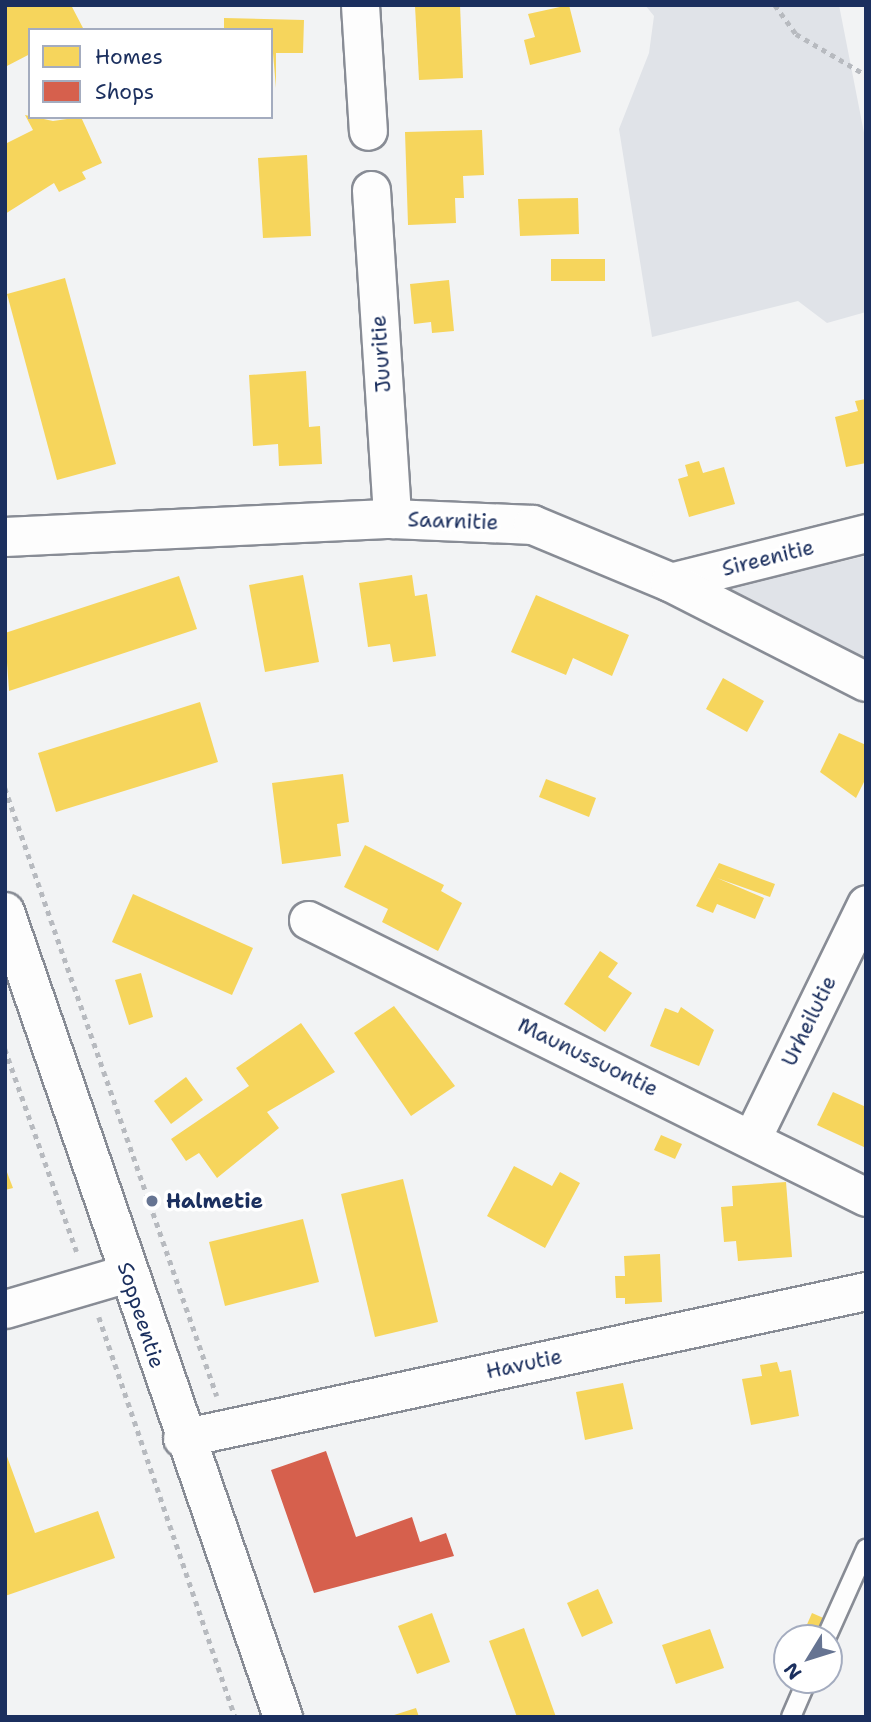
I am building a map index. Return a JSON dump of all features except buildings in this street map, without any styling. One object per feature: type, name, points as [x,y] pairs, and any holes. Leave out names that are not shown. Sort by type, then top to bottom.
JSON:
[{"type":"street","points":[[360,5],[368,131]]},
{"type":"street","name":"Juuritie","points":[[371,190],[392,519]]},
{"type":"street","name":"Saarnitie","points":[[5,537],[392,519],[533,525],[670,582],[866,682]]},
{"type":"street","name":"Sireenitie","points":[[670,582],[866,533]]},
{"type":"street","name":"Urheilutie","points":[[752,1138],[866,904]]},
{"type":"street","name":"Soppeentie","points":[[5,912],[182,1438],[283,1717]]},
{"type":"street","name":"Maunussuontie","points":[[308,920],[752,1138],[866,1198]]},
{"type":"street","points":[[5,1308],[127,1273]]},
{"type":"street","name":"Havutie","points":[[182,1438],[866,1291]]},
{"type":"lane","points":[[832,1624],[866,1549]]},
{"type":"lane","points":[[791,1717],[801,1694]]},
{"type":"path","points":[[775,5],[796,34],[866,75]]},
{"type":"path","points":[[5,1049],[235,1717]]},
{"type":"shaded area","points":[[645,5],[839,5],[866,143],[866,312],[827,323],[798,301],[652,337],[619,129],[649,53],[654,16]]},
{"type":"shaded area","points":[[866,556],[866,663],[696,595]]},
{"type":"place","name":"Halmetie","points":[[152,1201]]}]
